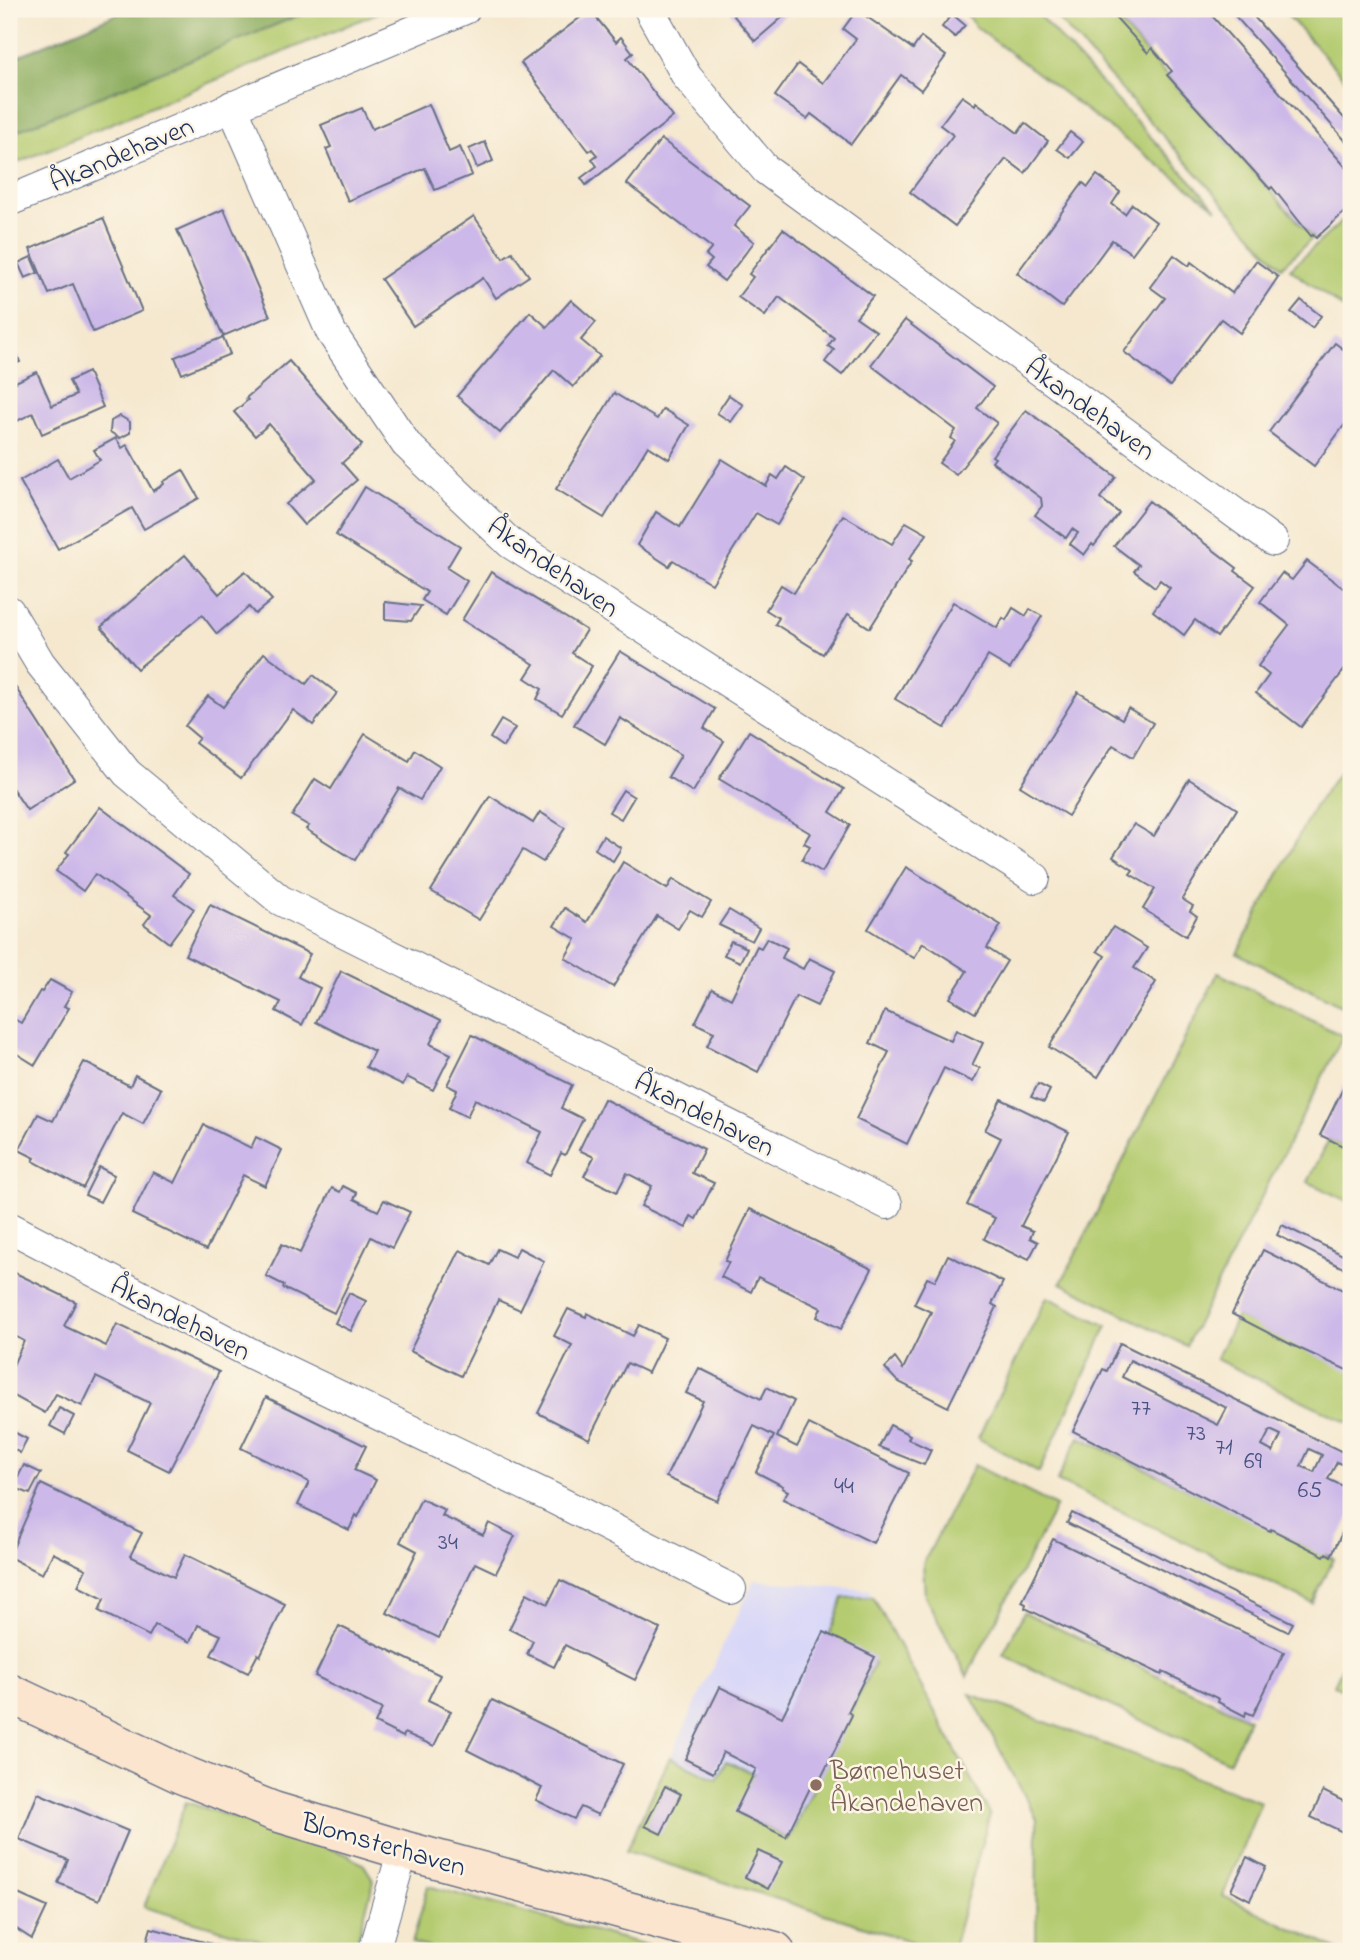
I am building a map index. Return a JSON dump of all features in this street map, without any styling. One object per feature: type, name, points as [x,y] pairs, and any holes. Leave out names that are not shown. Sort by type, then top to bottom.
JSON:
[{"type":"street","name":"Åkandehaven","points":[[9,201],[465,9]]},
{"type":"street","name":"Åkandehaven","points":[[649,9],[687,77],[766,170],[1273,541]]},
{"type":"street","name":"Åkandehaven","points":[[232,106],[331,332],[406,444],[510,543],[1035,878]]},
{"type":"street","name":"Åkandehaven","points":[[9,611],[40,663],[127,773],[279,900],[887,1204]]},
{"type":"street","name":"Åkandehaven","points":[[9,1227],[254,1355],[552,1497],[731,1589]]},
{"type":"street","name":"Blomsterhaven","points":[[9,1693],[181,1774],[273,1811],[403,1850],[775,1951]]},
{"type":"street","points":[[374,1951],[403,1850]]},
{"type":"shaded area","name":"Børnehuset Åkandehaven","points":[[754,1580],[869,1590],[990,1814],[952,1951],[941,1951],[626,1851]]},
{"type":"green space","points":[[129,9],[314,9],[9,134],[9,60]]},
{"type":"green space","points":[[314,9],[387,9],[9,166],[9,134]]},
{"type":"green space","points":[[962,9],[1033,9],[1217,209],[976,27]]},
{"type":"green space","points":[[1049,9],[1107,9],[1313,238],[1281,267]]},
{"type":"green space","points":[[1282,9],[1351,11],[1351,86]]},
{"type":"green space","points":[[1351,213],[1351,314],[1290,269]]},
{"type":"green space","points":[[1351,756],[1351,1011],[1237,953],[1314,807]]},
{"type":"green space","points":[[1218,973],[1343,1036],[1186,1346],[1061,1283]]},
{"type":"green space","points":[[1329,1139],[1351,1149],[1351,1203],[1308,1182]]},
{"type":"green space","points":[[1047,1297],[1107,1326],[1039,1472],[978,1438]]},
{"type":"green space","points":[[1237,1316],[1351,1370],[1351,1424],[1216,1359]]},
{"type":"green space","points":[[1079,1437],[1334,1559],[1312,1603],[1057,1481]]},
{"type":"green space","points":[[974,1465],[1056,1506],[967,1676],[925,1596],[923,1564]]},
{"type":"green space","name":"Børnehuset Åkandehaven","points":[[873,1597],[990,1814],[952,1951],[941,1951],[626,1851],[670,1757],[717,1779],[726,1761],[757,1775],[738,1814],[789,1839],[874,1664],[827,1641],[843,1598]]},
{"type":"green space","points":[[1024,1612],[1249,1719],[1229,1762],[1003,1655]]},
{"type":"green space","points":[[1351,1649],[1351,1693],[1334,1685]]},
{"type":"green space","points":[[970,1694],[1261,1802],[1223,1896],[1340,1951],[1036,1951],[1037,1819]]},
{"type":"green space","points":[[186,1802],[348,1855],[364,1865],[374,1881],[354,1951],[295,1951],[144,1907]]},
{"type":"green space","points":[[428,1886],[668,1951],[442,1951],[412,1943]]},
{"type":"building","points":[[728,9],[792,9],[755,41]]},
{"type":"building","points":[[1108,9],[1206,9],[1351,173],[1351,206],[1316,238],[1311,236],[1272,187],[1270,189],[1167,75],[1172,71],[1152,48],[1148,53]]},
{"type":"building","points":[[1229,9],[1247,9],[1351,126],[1351,147]]},
{"type":"building","points":[[590,10],[616,42],[621,37],[633,53],[627,58],[673,117],[586,185],[581,178],[597,166],[592,159],[597,155],[592,149],[589,151],[521,63]]},
{"type":"building","points":[[857,10],[913,49],[921,37],[946,56],[921,90],[901,75],[851,144],[811,114],[807,119],[775,96],[798,64],[823,83],[856,39],[843,29]]},
{"type":"building","points":[[952,14],[965,25],[955,37],[942,27]]},
{"type":"building","points":[[962,96],[975,105],[976,102],[1018,133],[1025,123],[1048,141],[1025,173],[1006,159],[955,226],[910,192],[953,135],[940,125]]},
{"type":"building","points":[[429,104],[449,152],[460,147],[472,175],[435,190],[425,168],[348,201],[326,149],[331,147],[321,125],[362,108],[372,129]]},
{"type":"building","points":[[1070,132],[1083,142],[1070,158],[1057,149]]},
{"type":"building","points":[[661,139],[750,206],[734,226],[754,242],[724,281],[706,267],[712,260],[706,255],[712,248],[627,184]]},
{"type":"building","points":[[485,142],[493,161],[477,168],[469,149]]},
{"type":"building","points":[[1097,175],[1120,192],[1112,204],[1125,214],[1132,204],[1156,222],[1132,254],[1112,240],[1062,307],[1017,273],[1083,183],[1088,187]]},
{"type":"building","points":[[224,209],[270,316],[223,336],[177,230]]},
{"type":"building","points":[[474,216],[503,258],[512,252],[529,276],[496,298],[483,278],[413,326],[381,279]]},
{"type":"building","points":[[103,218],[142,311],[93,332],[73,284],[49,294],[30,249]]},
{"type":"building","points":[[783,229],[873,296],[856,317],[876,331],[842,375],[825,362],[834,350],[828,346],[834,338],[779,297],[765,316],[738,297],[753,277],[749,274]]},
{"type":"building","points":[[1174,255],[1189,266],[1191,262],[1232,293],[1256,261],[1278,277],[1240,333],[1221,319],[1170,386],[1124,352],[1165,298],[1150,287]]},
{"type":"building","points":[[31,257],[38,273],[25,278],[18,263]]},
{"type":"building","points":[[571,300],[596,322],[581,340],[600,356],[573,387],[554,370],[500,433],[457,396],[530,312],[547,327]]},
{"type":"building","points":[[1301,300],[1321,316],[1312,328],[1291,312]]},
{"type":"building","points":[[905,320],[993,387],[977,408],[997,423],[956,475],[939,463],[955,441],[951,438],[956,430],[871,365]]},
{"type":"building","points":[[9,336],[20,362],[9,366]]},
{"type":"building","points":[[223,337],[230,354],[182,374],[175,357]]},
{"type":"building","points":[[1335,343],[1351,355],[1351,416],[1314,466],[1269,432]]},
{"type":"building","points":[[289,361],[362,445],[342,463],[357,480],[304,525],[286,504],[316,479],[269,424],[255,436],[234,412],[248,400],[246,398]]},
{"type":"building","points":[[37,372],[52,406],[76,395],[69,381],[88,372],[103,407],[42,434],[33,413],[9,425],[9,385]]},
{"type":"building","points":[[614,393],[657,419],[663,409],[689,425],[669,459],[648,446],[604,518],[556,489]]},
{"type":"building","points":[[729,395],[743,405],[731,422],[717,413]]},
{"type":"building","points":[[1026,410],[1116,477],[1100,498],[1119,513],[1084,555],[1070,544],[1078,533],[1072,529],[1066,538],[1035,515],[1042,506],[1041,498],[992,462],[995,458],[992,456]]},
{"type":"building","points":[[120,416],[130,422],[130,433],[120,438],[110,432],[111,421]]},
{"type":"building","points":[[116,438],[122,448],[127,445],[153,491],[183,470],[199,498],[144,529],[132,508],[58,549],[20,481],[58,459],[69,478],[100,460],[94,450]]},
{"type":"building","points":[[722,459],[766,486],[772,475],[778,479],[786,467],[805,480],[777,525],[756,513],[712,584],[673,560],[669,566],[637,545],[656,512],[680,527]]},
{"type":"building","points":[[365,487],[460,546],[447,568],[467,581],[446,615],[422,600],[427,592],[336,535]]},
{"type":"building","points":[[1149,501],[1237,568],[1235,571],[1255,586],[1217,637],[1195,620],[1184,635],[1153,611],[1170,588],[1160,580],[1155,587],[1134,571],[1139,565],[1114,546]]},
{"type":"building","points":[[843,515],[892,544],[906,522],[927,534],[909,559],[912,561],[870,628],[848,614],[823,654],[775,624],[779,618],[766,610],[781,585],[794,593]]},
{"type":"building","points":[[185,555],[219,594],[245,571],[272,600],[255,614],[249,607],[217,634],[202,615],[137,669],[101,627]]},
{"type":"building","points":[[1307,561],[1351,594],[1351,616],[1347,622],[1351,625],[1351,661],[1301,727],[1256,693],[1269,675],[1258,666],[1289,625],[1260,602],[1282,573],[1292,580]]},
{"type":"building","points":[[491,572],[586,630],[572,653],[592,666],[562,714],[537,699],[542,689],[525,678],[534,664],[462,620]]},
{"type":"building","points":[[385,602],[421,606],[411,621],[385,619]]},
{"type":"building","points":[[953,602],[997,628],[1013,608],[1026,616],[1030,609],[1042,616],[1010,669],[988,656],[945,728],[895,699]]},
{"type":"building","points":[[620,651],[715,709],[704,728],[724,741],[693,792],[668,777],[681,755],[620,718],[605,744],[574,725]]},
{"type":"building","points":[[264,653],[306,684],[313,675],[337,693],[313,725],[293,710],[241,778],[195,743],[199,738],[185,726],[208,696],[223,707]]},
{"type":"building","points":[[14,685],[74,779],[27,810],[12,788],[9,790],[9,689]]},
{"type":"building","points":[[1078,692],[1122,719],[1128,708],[1153,723],[1133,757],[1113,745],[1068,816],[1020,786]]},
{"type":"building","points":[[501,720],[515,728],[503,747],[490,738]]},
{"type":"building","points":[[749,731],[844,789],[830,812],[850,825],[822,872],[802,860],[810,846],[804,843],[810,833],[719,779]]},
{"type":"building","points":[[365,734],[409,761],[415,750],[440,766],[420,800],[399,788],[355,860],[306,829],[309,826],[292,816],[315,779],[331,789]]},
{"type":"building","points":[[1189,779],[1237,809],[1182,899],[1193,906],[1190,911],[1197,916],[1186,936],[1143,909],[1155,889],[1130,874],[1133,870],[1113,857],[1134,824],[1154,836]]},
{"type":"building","points":[[623,790],[634,797],[621,819],[609,812]]},
{"type":"building","points":[[490,796],[533,823],[540,812],[565,828],[543,862],[523,850],[479,920],[431,891]]},
{"type":"building","points":[[100,807],[189,874],[174,895],[194,909],[169,943],[144,924],[151,915],[95,874],[83,891],[56,871],[69,854],[66,852]]},
{"type":"building","points":[[603,836],[621,848],[613,861],[595,849]]},
{"type":"building","points":[[623,862],[667,889],[673,879],[711,902],[702,917],[690,910],[678,929],[657,916],[613,987],[565,958],[576,939],[554,926],[565,908],[587,922]]},
{"type":"building","points":[[906,867],[1001,925],[987,948],[1007,961],[975,1013],[950,998],[967,971],[923,943],[914,958],[868,929]]},
{"type":"building","points":[[210,905],[310,954],[298,977],[320,988],[302,1025],[276,1011],[281,1002],[185,955]]},
{"type":"building","points":[[729,910],[759,928],[752,941],[719,925]]},
{"type":"building","points":[[1113,927],[1147,948],[1134,968],[1156,982],[1098,1077],[1049,1047],[1105,956],[1097,951]]},
{"type":"building","points":[[767,938],[787,948],[782,958],[803,969],[809,958],[835,971],[817,1006],[796,996],[758,1072],[707,1046],[714,1032],[695,1023],[712,989],[731,999],[757,946],[761,948]]},
{"type":"building","points":[[731,941],[747,948],[740,962],[724,955]]},
{"type":"building","points":[[341,971],[441,1020],[430,1044],[451,1054],[433,1090],[407,1077],[403,1085],[366,1067],[374,1051],[316,1022]]},
{"type":"building","points":[[50,980],[72,992],[64,1006],[69,1008],[35,1065],[14,1052],[9,1060],[9,1016],[21,1023],[40,991],[42,992]]},
{"type":"building","points":[[885,1011],[951,1041],[956,1030],[983,1043],[972,1065],[980,1068],[973,1082],[944,1068],[907,1144],[856,1119],[889,1052],[870,1043]]},
{"type":"building","points":[[472,1035],[572,1085],[561,1108],[583,1119],[565,1155],[561,1153],[550,1175],[527,1163],[542,1132],[475,1099],[467,1117],[449,1108],[457,1090],[447,1085]]},
{"type":"building","points":[[84,1062],[130,1086],[135,1075],[161,1089],[143,1124],[122,1113],[83,1188],[33,1161],[35,1158],[19,1150],[38,1114],[53,1121]]},
{"type":"building","points":[[1351,1072],[1351,1150],[1320,1135]]},
{"type":"building","points":[[1038,1084],[1050,1090],[1044,1102],[1031,1097]]},
{"type":"building","points":[[604,1099],[704,1149],[692,1173],[714,1183],[696,1219],[691,1216],[686,1228],[641,1206],[652,1186],[627,1173],[617,1192],[584,1176],[594,1157],[579,1150]]},
{"type":"building","points":[[1001,1099],[1069,1132],[1021,1226],[1033,1231],[1030,1238],[1038,1242],[1029,1259],[984,1239],[995,1218],[967,1205],[1001,1138],[985,1130]]},
{"type":"building","points":[[204,1125],[251,1148],[256,1137],[282,1150],[265,1186],[243,1175],[206,1250],[132,1214],[153,1172],[175,1183]]},
{"type":"building","points":[[99,1167],[114,1175],[100,1202],[85,1195]]},
{"type":"building","points":[[343,1186],[357,1193],[354,1199],[378,1211],[384,1200],[410,1212],[392,1248],[371,1237],[334,1313],[283,1288],[284,1285],[266,1276],[282,1244],[300,1253],[332,1188],[340,1192]]},
{"type":"building","points":[[750,1209],[872,1269],[841,1329],[817,1317],[821,1308],[758,1277],[751,1292],[721,1277],[729,1262],[725,1261]]},
{"type":"building","points":[[1282,1225],[1351,1259],[1351,1272],[1277,1235]]},
{"type":"building","points":[[519,1248],[544,1261],[520,1310],[498,1300],[461,1376],[410,1351],[460,1250],[489,1265],[497,1249],[514,1257]]},
{"type":"building","points":[[1263,1250],[1351,1294],[1351,1372],[1232,1314]]},
{"type":"building","points":[[948,1255],[1003,1282],[992,1304],[997,1307],[948,1407],[897,1381],[885,1368],[895,1358],[903,1369],[931,1312],[914,1304],[927,1278],[935,1281]]},
{"type":"building","points":[[9,1270],[76,1302],[64,1326],[106,1346],[117,1324],[219,1372],[169,1471],[127,1450],[150,1403],[96,1377],[82,1406],[56,1394],[45,1413],[12,1395],[9,1389],[9,1374],[24,1341],[9,1333]]},
{"type":"building","points":[[349,1293],[366,1301],[351,1331],[335,1323]]},
{"type":"building","points":[[568,1309],[586,1317],[587,1313],[633,1336],[639,1325],[665,1338],[648,1373],[627,1363],[589,1439],[538,1413],[572,1345],[554,1336]]},
{"type":"building","points":[[1120,1343],[1351,1456],[1351,1469],[1337,1462],[1328,1479],[1351,1490],[1351,1514],[1331,1556],[1326,1553],[1324,1556],[1271,1529],[1270,1531],[1073,1431],[1103,1369],[1107,1371]],"holes":[[[1130,1360],[1227,1408],[1218,1425],[1122,1377]],[[1270,1430],[1281,1435],[1273,1452],[1262,1446]],[[1309,1449],[1322,1455],[1314,1472],[1301,1466]]]},
{"type":"building","points":[[699,1368],[761,1399],[767,1387],[794,1401],[777,1437],[797,1447],[809,1424],[909,1473],[873,1543],[783,1499],[788,1491],[782,1488],[783,1486],[756,1472],[774,1436],[754,1426],[717,1501],[666,1477],[703,1401],[686,1393]]},
{"type":"building","points":[[266,1397],[366,1446],[354,1470],[376,1480],[349,1530],[298,1505],[309,1482],[241,1448]]},
{"type":"building","points":[[59,1408],[74,1416],[65,1434],[50,1426]]},
{"type":"building","points":[[890,1425],[910,1435],[908,1439],[931,1450],[924,1465],[879,1447]]},
{"type":"building","points":[[12,1431],[27,1439],[20,1453],[9,1446]]},
{"type":"building","points":[[24,1465],[41,1473],[30,1494],[13,1487]]},
{"type":"building","points":[[41,1484],[142,1533],[130,1556],[174,1577],[185,1554],[285,1604],[260,1656],[258,1654],[248,1673],[211,1655],[221,1635],[198,1625],[190,1642],[155,1625],[149,1636],[99,1611],[104,1599],[78,1586],[86,1569],[53,1553],[42,1574],[9,1557]]},
{"type":"building","points":[[421,1499],[445,1510],[442,1516],[483,1535],[489,1523],[515,1536],[496,1573],[475,1563],[439,1638],[387,1613],[417,1551],[400,1542]]},
{"type":"building","points":[[1072,1513],[1293,1623],[1288,1632],[1067,1523]]},
{"type":"building","points":[[1053,1539],[1284,1652],[1253,1715],[1246,1712],[1245,1716],[1218,1702],[1219,1699],[1163,1672],[1162,1675],[1025,1608],[1026,1604],[1022,1602]]},
{"type":"building","points":[[560,1580],[660,1629],[635,1680],[565,1645],[554,1667],[527,1654],[533,1641],[509,1629],[527,1593],[548,1604]]},
{"type":"building","points":[[339,1626],[440,1675],[428,1700],[451,1711],[434,1746],[405,1733],[403,1737],[375,1723],[382,1709],[315,1676]]},
{"type":"building","points":[[824,1632],[875,1657],[848,1712],[852,1715],[817,1786],[812,1784],[786,1837],[735,1812],[756,1769],[723,1752],[713,1773],[685,1759],[720,1687],[782,1717]]},
{"type":"building","points":[[492,1700],[623,1764],[598,1815],[581,1807],[574,1819],[536,1800],[542,1788],[467,1750]]},
{"type":"building","points":[[665,1786],[681,1794],[661,1834],[645,1826]]},
{"type":"building","points":[[1323,1791],[1351,1805],[1351,1836],[1311,1817]]},
{"type":"building","points":[[38,1793],[128,1831],[99,1900],[58,1883],[68,1860],[19,1839]]},
{"type":"building","points":[[758,1851],[782,1862],[768,1889],[745,1877]]},
{"type":"building","points":[[1247,1857],[1266,1867],[1250,1900],[1231,1890]]},
{"type":"building","points":[[9,1890],[47,1907],[32,1939],[9,1924]]},
{"type":"building","points":[[151,1928],[235,1950],[185,1951],[147,1941]]},
{"type":"place","name":"Børnehuset Åkandehaven","points":[[816,1785]]}]
